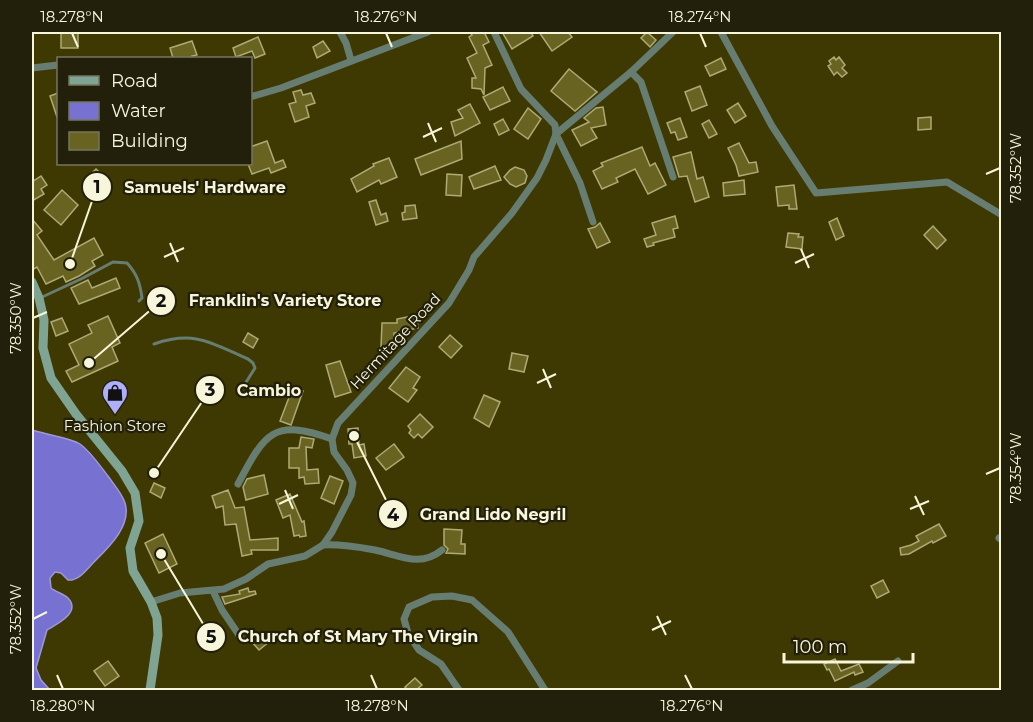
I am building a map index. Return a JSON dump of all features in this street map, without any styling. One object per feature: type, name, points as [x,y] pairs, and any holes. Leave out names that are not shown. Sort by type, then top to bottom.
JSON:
[{"type":"main road","points":[[32,282],[39,298],[44,320],[43,348],[51,378],[76,414],[122,471],[135,493],[139,521],[130,548],[133,571],[151,602],[157,618],[158,635],[150,690]]},
{"type":"street","points":[[340,32],[351,60]]},
{"type":"street","points":[[252,96],[281,88],[428,32]]},
{"type":"street","points":[[494,32],[520,89],[547,114],[555,125],[556,134],[580,183],[593,222]]},
{"type":"street","name":"Hermitage Road","points":[[332,439],[338,423],[449,303],[469,270],[474,256],[512,213],[537,178],[556,134],[631,72],[673,32]]},
{"type":"street","points":[[721,32],[771,126],[816,193],[948,182],[1002,215]]},
{"type":"street","points":[[32,68],[57,65]]},
{"type":"street","points":[[631,72],[641,82],[673,177]]},
{"type":"street","points":[[151,602],[180,593],[213,591],[236,585],[268,564],[305,556],[323,545],[332,532],[351,495],[353,483],[334,452],[332,439],[308,430],[291,429],[276,431],[264,442],[238,484]]},
{"type":"street","points":[[323,545],[378,551],[402,559],[425,559],[442,550]]},
{"type":"street","points":[[213,591],[222,610],[241,638]]},
{"type":"street","points":[[459,690],[441,664],[419,650],[408,633],[404,619],[409,607],[432,597],[452,596],[472,600],[508,632],[545,690]]},
{"type":"street","points":[[852,690],[868,683],[898,661]]},
{"type":"lane","points":[[39,298],[113,262],[127,263],[135,272],[142,298],[139,301]]},
{"type":"lane","points":[[154,344],[172,338],[196,338],[248,359],[255,368],[243,387]]},
{"type":"water","points":[[32,430],[70,440],[84,447],[120,492],[126,512],[122,528],[117,536],[82,574],[76,579],[68,580],[61,573],[55,572],[50,578],[51,588],[68,598],[72,609],[66,618],[47,630],[36,668],[41,680],[50,690],[32,690]]},
{"type":"building","points":[[61,32],[78,32],[78,48],[61,48]]},
{"type":"building","points":[[470,32],[484,32],[489,42],[483,45],[492,65],[485,68],[484,95],[481,89],[472,88],[472,78],[476,78],[467,58],[477,53],[469,37],[472,35]]},
{"type":"building","points":[[502,32],[531,32],[533,36],[512,49]]},
{"type":"building","points":[[539,32],[568,32],[572,37],[552,51]]},
{"type":"building","points":[[647,32],[656,40],[650,47],[641,38]]},
{"type":"building","points":[[258,37],[265,54],[255,58],[252,51],[236,57],[233,48]]},
{"type":"building","points":[[192,41],[197,55],[173,57],[170,48]]},
{"type":"building","points":[[323,41],[330,51],[317,58],[313,47]]},
{"type":"building","points":[[834,57],[836,60],[839,57],[845,65],[842,68],[847,73],[842,77],[837,72],[834,75],[828,66],[831,64],[829,61]]},
{"type":"building","points":[[721,58],[726,69],[710,76],[705,66]]},
{"type":"building","points":[[569,69],[597,92],[575,111],[551,91]]},
{"type":"building","points":[[700,86],[707,105],[692,111],[685,92]]},
{"type":"building","points":[[503,87],[510,101],[490,110],[483,97]]},
{"type":"building","points":[[301,90],[303,95],[311,93],[315,103],[306,106],[309,117],[295,122],[289,104],[296,102],[293,92]]},
{"type":"building","points":[[57,93],[57,117],[50,96]]},
{"type":"building","points":[[738,103],[746,116],[735,123],[727,110]]},
{"type":"building","points":[[470,104],[480,123],[455,136],[451,122],[463,118],[458,110]]},
{"type":"building","points":[[603,107],[606,125],[591,128],[597,138],[581,146],[572,130],[589,122],[584,118],[596,108]]},
{"type":"building","points":[[528,108],[541,119],[528,139],[514,129]]},
{"type":"building","points":[[931,117],[931,129],[918,130],[918,118]]},
{"type":"building","points":[[680,118],[687,137],[678,140],[675,132],[671,133],[667,123]]},
{"type":"building","points":[[503,119],[509,130],[499,135],[494,124]]},
{"type":"building","points":[[709,120],[717,134],[709,138],[702,124]]},
{"type":"building","points":[[267,141],[275,163],[283,160],[286,167],[271,173],[269,168],[252,174],[248,165],[252,165],[252,146]]},
{"type":"building","points":[[461,141],[462,159],[421,175],[415,159]]},
{"type":"building","points":[[739,143],[749,163],[756,162],[758,172],[739,176],[728,148]]},
{"type":"building","points":[[642,147],[650,166],[655,163],[666,185],[648,194],[635,169],[616,178],[618,182],[602,189],[593,171],[603,166],[601,163]]},
{"type":"building","points":[[691,152],[697,179],[703,177],[709,197],[695,202],[687,176],[679,177],[673,157]]},
{"type":"building","points":[[389,158],[397,177],[381,184],[379,180],[357,192],[351,179],[374,166],[373,164]]},
{"type":"building","points":[[495,166],[501,180],[474,189],[469,177]]},
{"type":"building","points":[[515,167],[524,170],[527,176],[525,183],[516,187],[504,177]]},
{"type":"building","points":[[96,169],[110,183],[98,196],[83,182]]},
{"type":"building","points":[[447,174],[462,175],[461,196],[446,195]]},
{"type":"building","points":[[41,176],[47,185],[41,189],[44,194],[32,201],[32,182]]},
{"type":"building","points":[[744,180],[745,194],[724,196],[723,183]]},
{"type":"building","points":[[794,185],[797,209],[789,209],[789,205],[778,206],[776,187]]},
{"type":"building","points":[[62,190],[78,205],[61,225],[44,210]]},
{"type":"building","points":[[376,200],[381,215],[386,213],[388,221],[376,225],[369,202]]},
{"type":"building","points":[[415,205],[417,218],[403,220],[402,213],[405,212],[405,206]]},
{"type":"building","points":[[675,216],[678,228],[673,229],[675,237],[647,247],[644,239],[656,235],[652,223]]},
{"type":"building","points":[[837,218],[844,236],[836,240],[829,222]]},
{"type":"building","points":[[32,219],[42,231],[37,235],[54,260],[94,238],[103,255],[92,261],[95,266],[79,276],[66,282],[63,276],[46,284],[37,267],[32,270]]},
{"type":"building","points":[[600,223],[610,242],[597,248],[588,229]]},
{"type":"building","points":[[933,226],[946,240],[937,249],[924,235]]},
{"type":"building","points":[[788,233],[799,234],[798,237],[803,237],[802,249],[786,247]]},
{"type":"building","points":[[116,278],[120,288],[79,304],[71,288],[88,280],[92,288]]},
{"type":"building","points":[[417,315],[418,328],[394,333],[394,347],[381,347],[382,323],[397,323],[397,319]]},
{"type":"building","points":[[108,316],[120,343],[112,347],[118,361],[72,382],[66,371],[79,365],[69,344],[92,333],[88,325]]},
{"type":"building","points":[[62,318],[68,331],[56,336],[51,322]]},
{"type":"building","points":[[248,333],[258,339],[253,348],[243,342]]},
{"type":"building","points":[[450,335],[462,346],[451,358],[439,347]]},
{"type":"building","points":[[512,353],[528,356],[524,372],[509,369]]},
{"type":"building","points":[[340,361],[351,392],[335,397],[326,365]]},
{"type":"building","points":[[406,367],[420,377],[413,388],[417,390],[408,402],[389,388]]},
{"type":"building","points":[[293,387],[303,391],[291,425],[280,421]]},
{"type":"building","points":[[484,395],[500,402],[489,427],[474,418]]},
{"type":"building","points":[[420,414],[433,427],[422,438],[418,434],[414,438],[409,433],[411,430],[408,426]]},
{"type":"building","points":[[358,428],[359,445],[364,444],[366,456],[354,458],[352,444],[349,444],[348,429]]},
{"type":"building","points":[[301,437],[314,439],[312,448],[306,447],[307,470],[318,469],[319,483],[305,484],[304,477],[299,478],[299,468],[289,468],[289,448],[299,448]]},
{"type":"building","points":[[394,444],[404,457],[386,470],[376,458]]},
{"type":"building","points":[[264,475],[268,494],[246,500],[243,487],[247,479]]},
{"type":"building","points":[[330,476],[343,481],[334,504],[321,498]]},
{"type":"building","points":[[154,483],[165,488],[161,498],[150,492]]},
{"type":"building","points":[[228,490],[235,508],[244,507],[250,540],[278,538],[278,550],[251,550],[252,554],[242,556],[236,524],[225,525],[223,506],[216,508],[212,496]]},
{"type":"building","points":[[290,494],[302,522],[304,521],[306,536],[294,536],[290,515],[283,518],[276,500]]},
{"type":"building","points":[[939,524],[946,536],[909,554],[901,555],[900,548],[919,541],[916,536]]},
{"type":"building","points":[[444,529],[462,530],[461,544],[465,544],[465,554],[446,553],[448,549],[444,545]]},
{"type":"building","points":[[163,534],[177,564],[159,573],[145,543]]},
{"type":"building","points":[[883,580],[889,592],[877,598],[871,586]]},
{"type":"building","points":[[248,588],[249,592],[255,591],[256,594],[225,604],[222,597],[240,594],[239,591]]},
{"type":"building","points":[[261,633],[269,642],[259,650],[251,641]]},
{"type":"building","points":[[835,659],[841,671],[859,664],[863,672],[855,675],[854,672],[835,681],[824,664]]},
{"type":"building","points":[[108,661],[119,676],[105,686],[94,671]]},
{"type":"building","points":[[415,678],[422,685],[416,690],[408,690],[405,687]]},
{"type":"place","name":"Samuels' Hardware","points":[[70,264]]},
{"type":"place","name":"Franklin's Variety Store","points":[[89,363]]},
{"type":"place","name":"Fashion Store","points":[[115,416]]},
{"type":"place","name":"Grand Lido Negril","points":[[354,436]]},
{"type":"place","name":"Cambio","points":[[154,473]]},
{"type":"place","name":"Church of St Mary The Virgin","points":[[161,554]]}]
